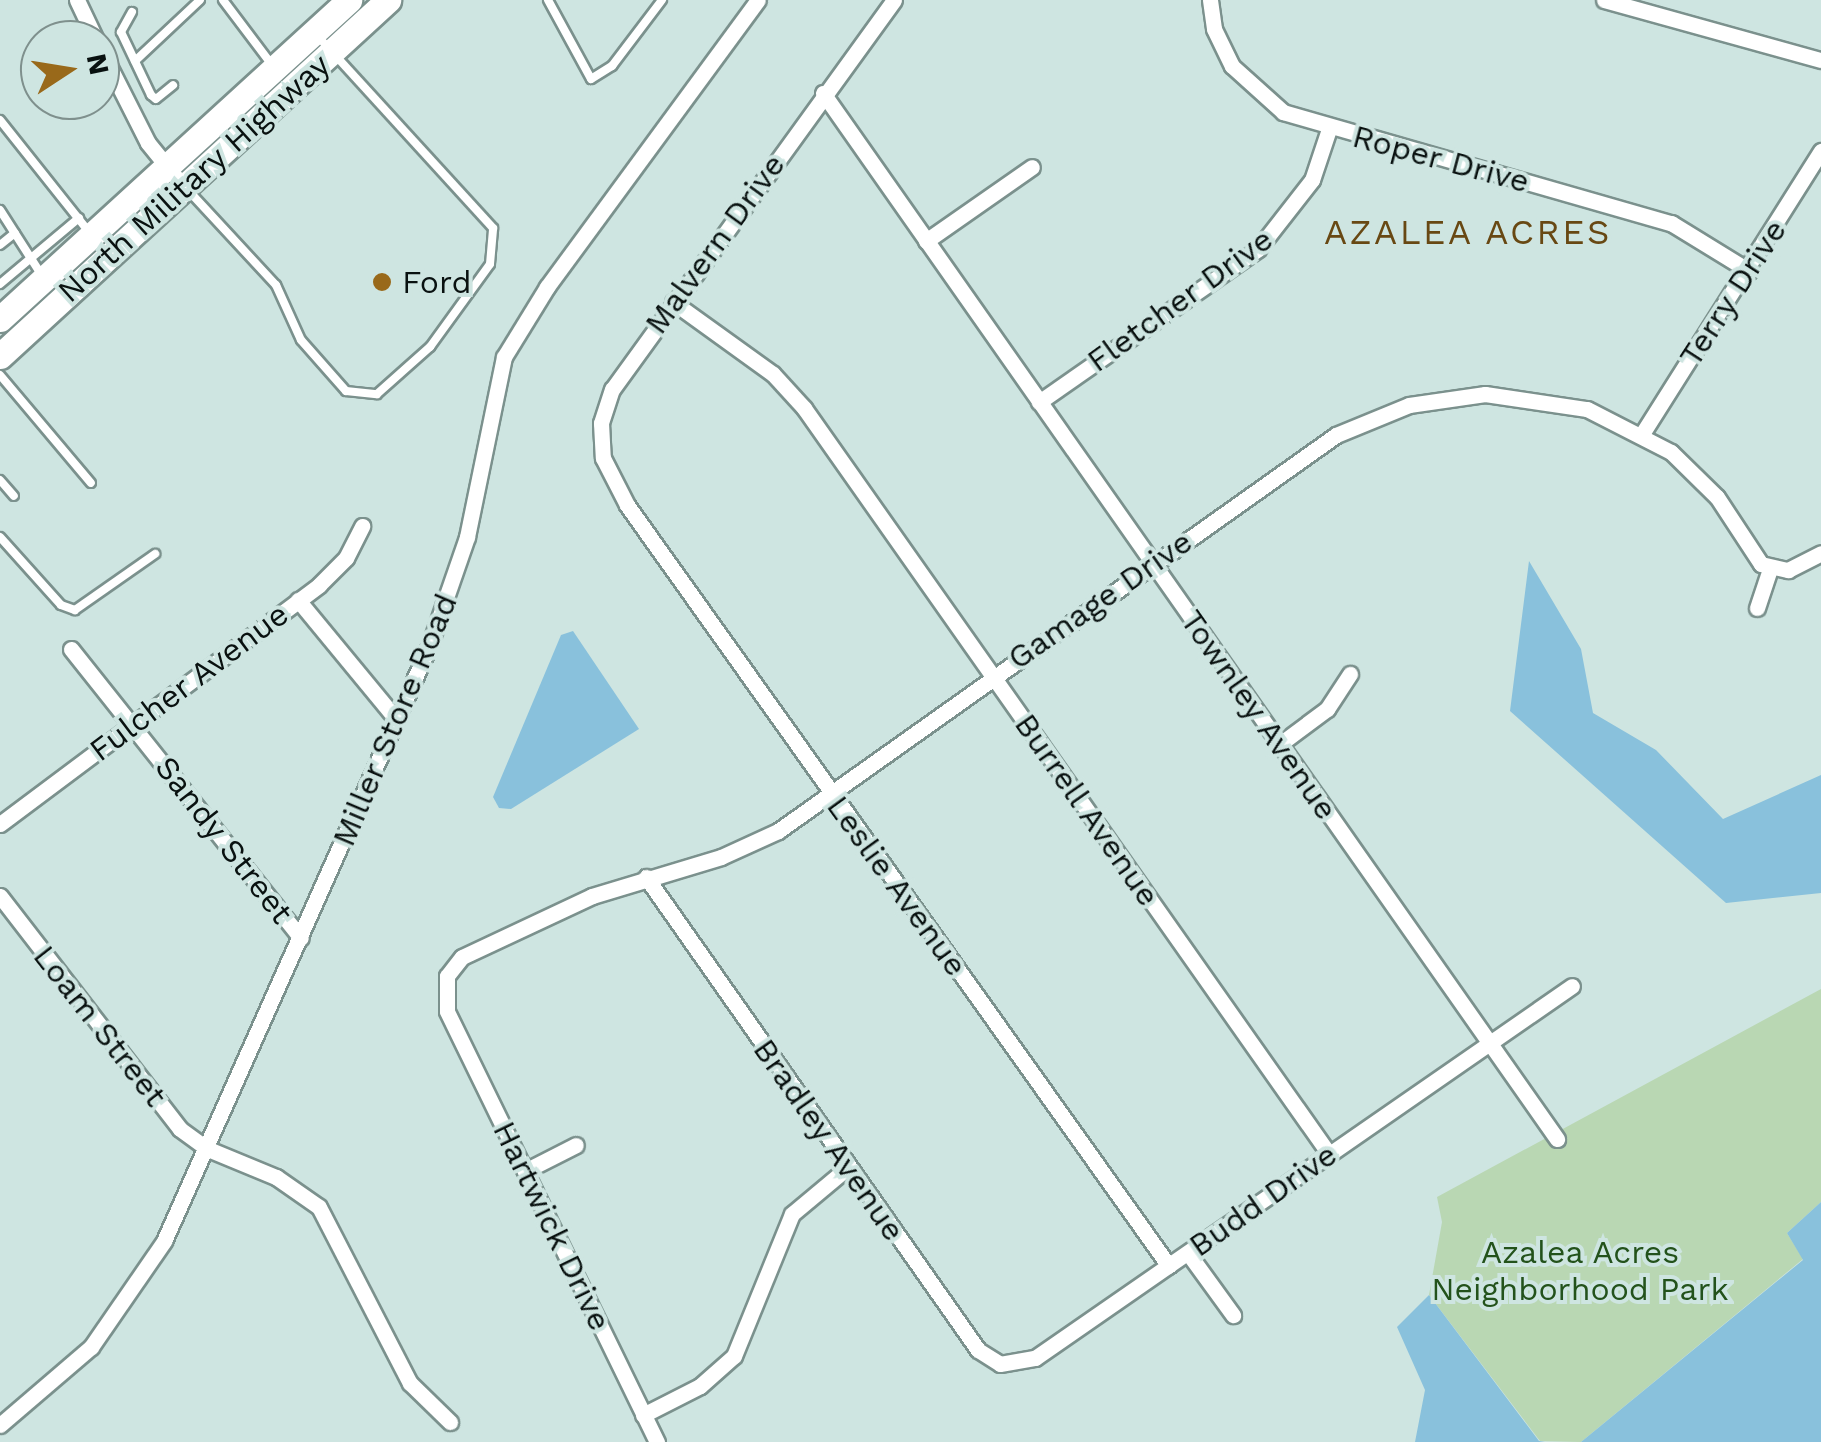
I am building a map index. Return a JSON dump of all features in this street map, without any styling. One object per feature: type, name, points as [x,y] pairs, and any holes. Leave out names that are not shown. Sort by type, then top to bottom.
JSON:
[{"type":"main road","name":"North Military Highway","points":[[0,356],[108,256],[175,176],[275,68],[349,0]]},
{"type":"main road","name":"North Military Highway","points":[[0,319],[38,268],[85,227],[175,176],[332,52],[388,0]]},
{"type":"street","name":"Miller Store Road","points":[[0,1424],[61,1378],[120,1312],[164,1241],[396,719],[467,537],[504,357],[547,287],[758,0]]},
{"type":"street","name":"Malvern Drive","points":[[627,505],[602,458],[600,423],[612,390],[894,0]]},
{"type":"street","name":"Roper Drive","points":[[1210,0],[1216,34],[1232,66],[1266,102],[1328,128],[1671,224],[1749,271]]},
{"type":"street","points":[[1604,0],[1821,60]]},
{"type":"street","points":[[120,82],[175,176]]},
{"type":"street","name":"Townley Avenue","points":[[823,94],[1557,1139]]},
{"type":"street","name":"Fletcher Drive","points":[[1039,402],[1258,249],[1297,204],[1328,128]]},
{"type":"street","name":"Terry Drive","points":[[1642,434],[1749,271],[1821,151]]},
{"type":"street","points":[[926,241],[1032,167]]},
{"type":"street","name":"Burrell Avenue","points":[[673,302],[794,394],[1329,1154]]},
{"type":"street","name":"Gamage Drive","points":[[447,1010],[447,976],[462,957],[646,877],[744,848],[830,793],[1336,434],[1409,405],[1468,395],[1535,396],[1587,408],[1642,434],[1707,486],[1770,570]]},
{"type":"street","name":"Leslie Avenue","points":[[627,505],[1169,1266]]},
{"type":"street","name":"Fulcher Avenue","points":[[0,824],[336,570],[362,526]]},
{"type":"street","points":[[1757,608],[1770,570],[1788,570],[1821,552]]},
{"type":"street","points":[[298,600],[396,719]]},
{"type":"street","name":"Sandy Street","points":[[71,649],[301,938]]},
{"type":"street","points":[[1280,744],[1327,709],[1350,674]]},
{"type":"street","name":"Bradley Avenue","points":[[646,877],[978,1350],[1000,1364],[1035,1358]]},
{"type":"street","name":"Loam Street","points":[[0,896],[180,1129],[208,1149],[276,1177],[319,1207],[410,1382],[450,1422]]},
{"type":"street","name":"Budd Drive","points":[[1035,1358],[1572,986]]},
{"type":"street","name":"Hartwick Drive","points":[[447,1010],[657,1442]]},
{"type":"street","points":[[525,1171],[576,1146]]},
{"type":"street","points":[[643,1415],[700,1386],[734,1356],[792,1214],[847,1168]]},
{"type":"street","points":[[1188,1253],[1233,1315]]},
{"type":"lane","points":[[135,61],[200,0]]},
{"type":"lane","points":[[223,0],[234,30],[275,68]]},
{"type":"lane","points":[[548,0],[591,78],[612,66],[662,0]]},
{"type":"lane","points":[[132,12],[120,27],[156,99],[173,85]]},
{"type":"lane","points":[[175,176],[276,285],[301,340],[346,391],[366,397],[388,387],[430,347],[490,264],[495,242],[486,217],[314,32]]},
{"type":"lane","points":[[0,120],[108,256]]},
{"type":"lane","points":[[0,210],[38,268],[0,284]]},
{"type":"lane","points":[[0,245],[15,233]]},
{"type":"lane","points":[[0,375],[91,484]]},
{"type":"lane","points":[[0,480],[14,496]]},
{"type":"lane","points":[[0,537],[61,605],[75,610],[155,554]]},
{"type":"green space","name":"Azalea Acres Neighborhood Park","points":[[1821,989],[1821,1202],[1787,1233],[1803,1259],[1581,1442],[1540,1441],[1429,1295],[1442,1222],[1437,1197]]},
{"type":"water","points":[[1529,561],[1581,649],[1593,713],[1656,750],[1723,819],[1821,775],[1821,893],[1726,903],[1510,711]]},
{"type":"water","points":[[573,631],[639,729],[511,809],[499,808],[493,797],[561,635]]},
{"type":"water","points":[[1821,1202],[1821,1442],[1581,1442],[1803,1260],[1787,1233]]},
{"type":"water","points":[[1429,1295],[1539,1441],[1545,1442],[1415,1442],[1425,1390],[1397,1327]]},
{"type":"place","name":"Ford","points":[[382,282]]},
{"type":"district","name":"AZALEA ACRES","points":[[1468,232]]}]
